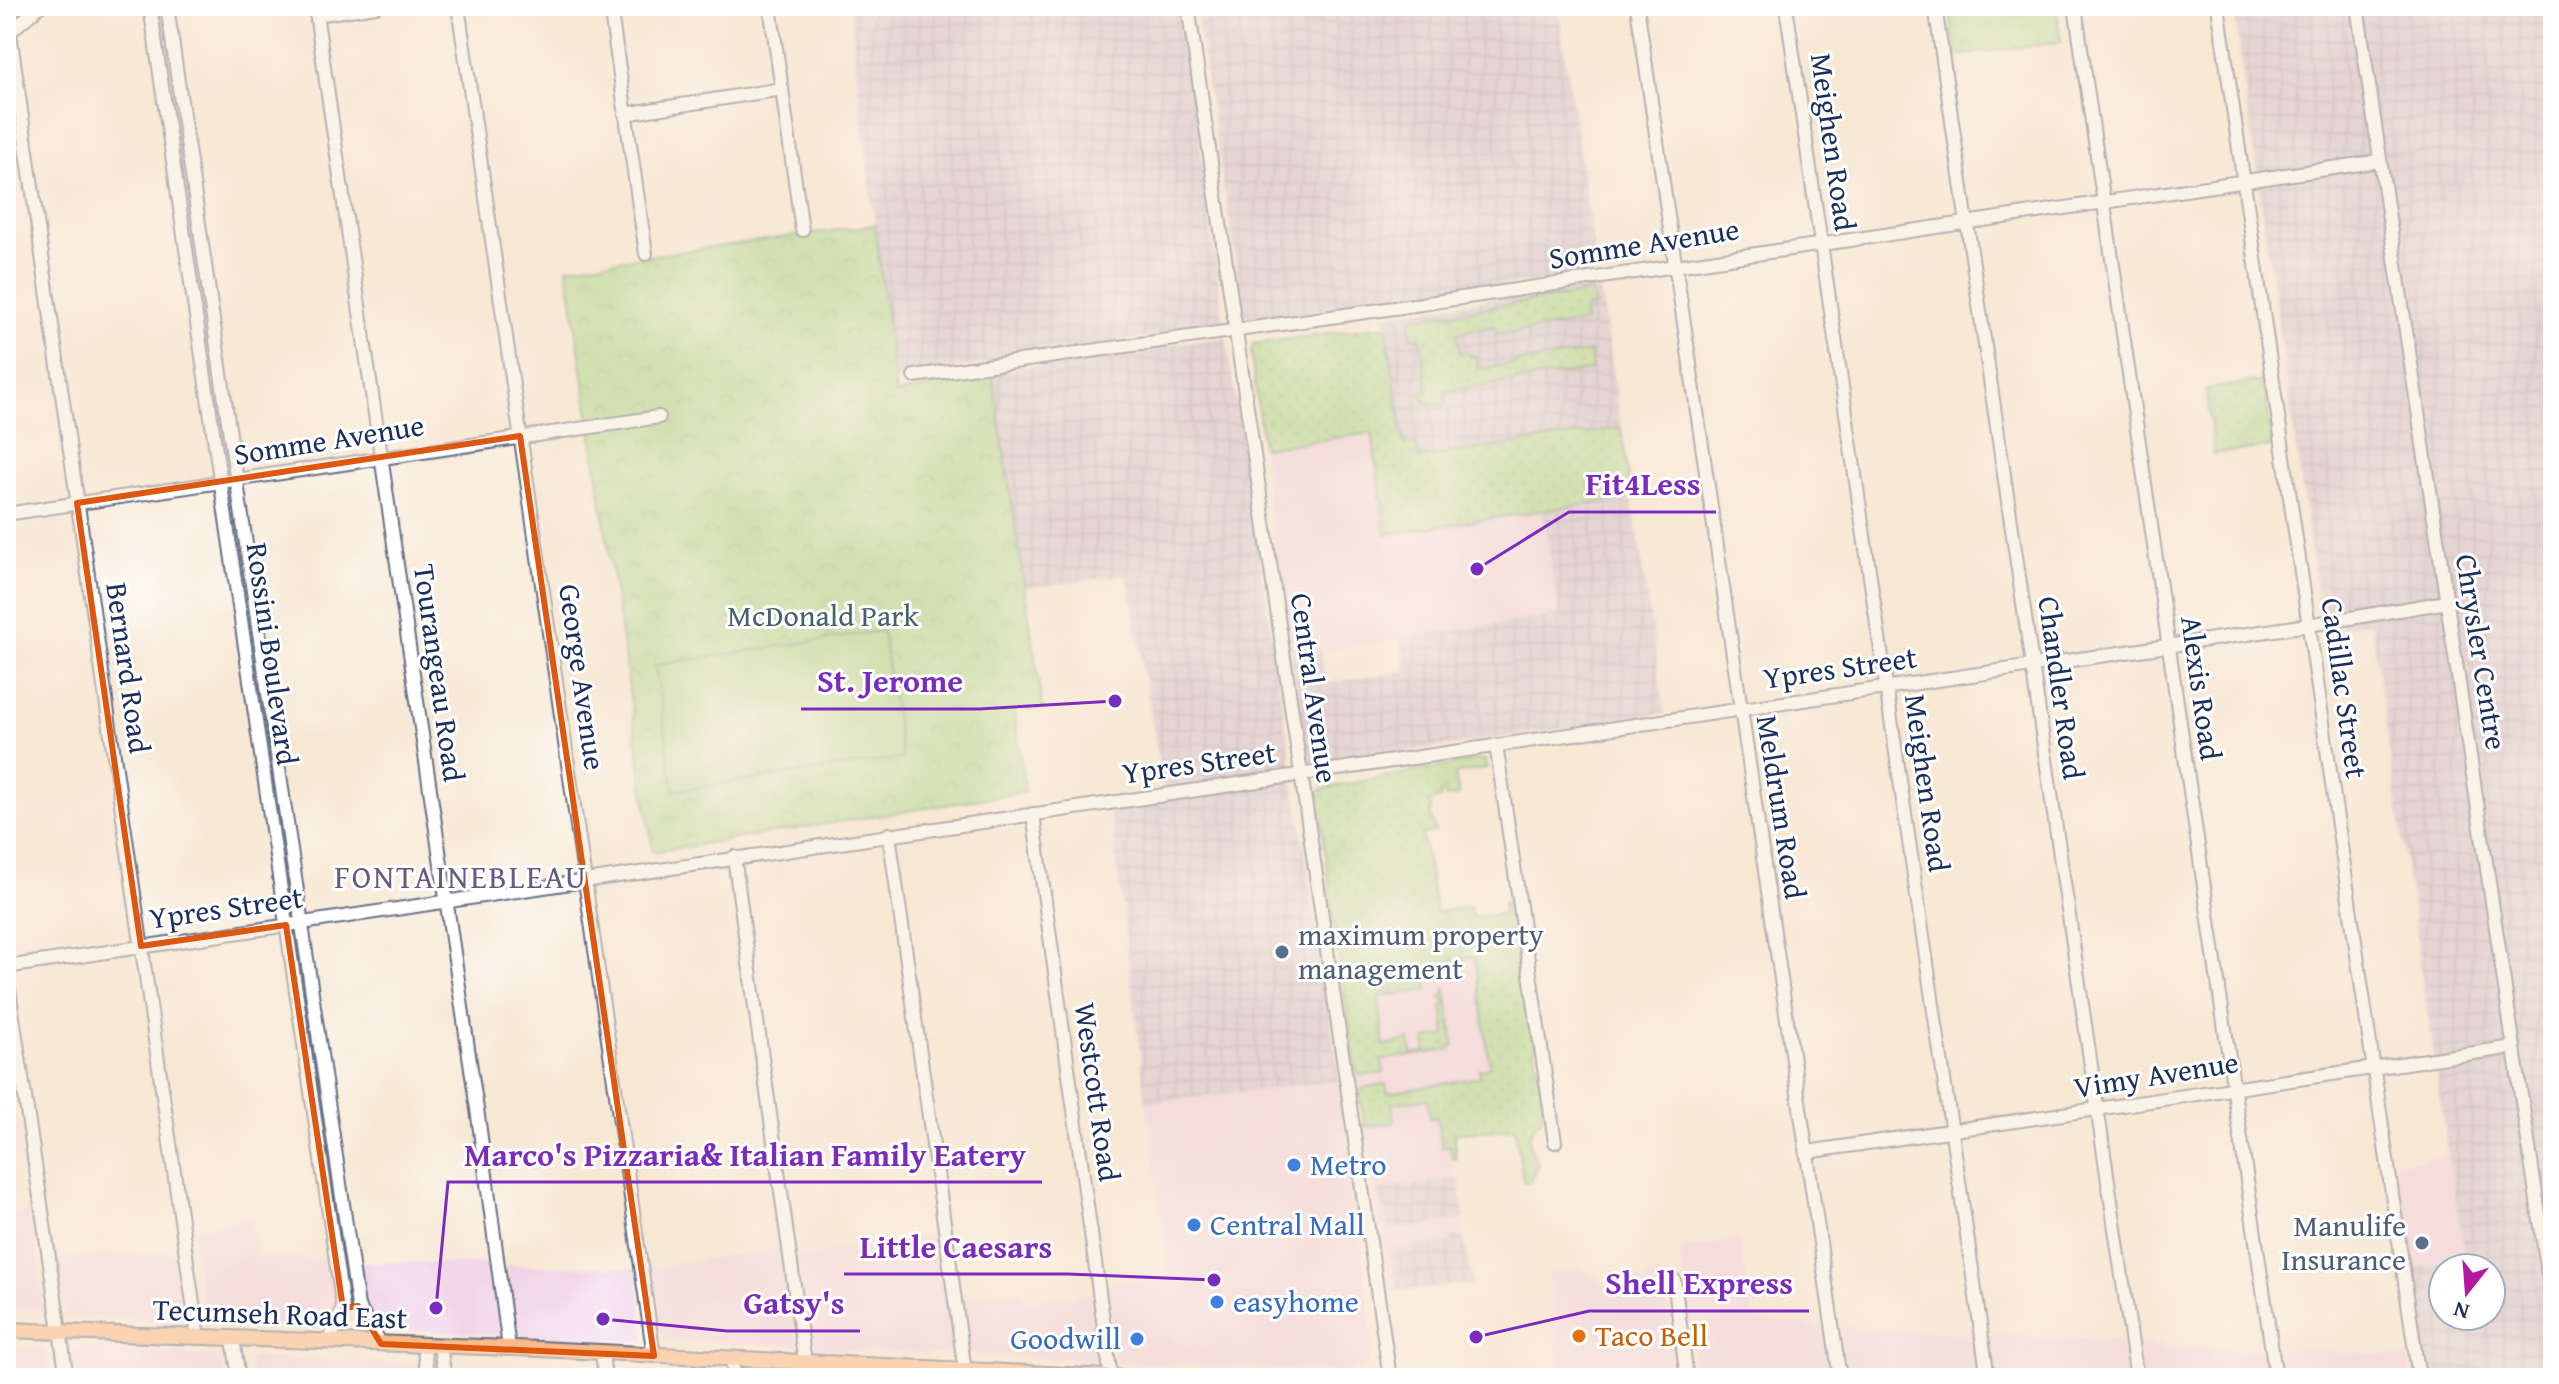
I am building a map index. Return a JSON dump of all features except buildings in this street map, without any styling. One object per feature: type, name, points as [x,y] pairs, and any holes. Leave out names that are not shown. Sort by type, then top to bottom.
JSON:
[{"type":"main road","name":"Tecumseh Road East","points":[[6,1330],[509,1348],[805,1363],[933,1374],[965,1371],[1128,1378]]},
{"type":"street","name":"Bernard Road","points":[[6,6],[198,1338]]},
{"type":"street","points":[[8,34],[40,6]]},
{"type":"street","name":"Rossini Boulevard","points":[[150,6],[343,1308]]},
{"type":"street","name":"Rossini Boulevard","points":[[167,6],[358,1306],[381,1344]]},
{"type":"street","points":[[316,11],[376,6]]},
{"type":"street","name":"George Avenue","points":[[458,6],[654,1356]]},
{"type":"street","points":[[610,6],[646,254]]},
{"type":"street","points":[[770,6],[802,230]]},
{"type":"street","name":"Central Avenue","points":[[1188,6],[1390,1378]]},
{"type":"street","name":"Meldrum Road","points":[[1637,6],[1840,1378]]},
{"type":"street","name":"Meighen Road","points":[[1786,6],[1988,1378]]},
{"type":"street","name":"Chandler Road","points":[[1935,6],[2137,1378]]},
{"type":"street","name":"Alexis Road","points":[[2075,6],[2276,1378]]},
{"type":"street","name":"Cadillac Street","points":[[2218,6],[2419,1378]]},
{"type":"street","name":"Chrysler Centre","points":[[2357,6],[2553,1307]]},
{"type":"street","name":"Tourangeau Road","points":[[316,11],[479,1123],[509,1348]]},
{"type":"street","points":[[625,114],[782,89]]},
{"type":"street","name":"Somme Avenue","points":[[914,376],[2380,161]]},
{"type":"street","name":"Somme Avenue","points":[[6,514],[659,417]]},
{"type":"street","name":"Ypres Street","points":[[6,968],[2447,602]]},
{"type":"street","points":[[1496,745],[1555,1142]]},
{"type":"street","name":"Westcott Road","points":[[1033,814],[1111,1378]]},
{"type":"street","points":[[889,834],[965,1371]]},
{"type":"street","points":[[734,857],[805,1363]]},
{"type":"street","points":[[6,968],[67,1378]]},
{"type":"street","name":"Vimy Avenue","points":[[1807,1152],[2514,1047]]},
{"type":"street","points":[[1674,1280],[1687,1378]]},
{"type":"street","points":[[329,1342],[343,1308],[358,1306]]},
{"type":"street","points":[[233,1339],[239,1378]]},
{"type":"street","points":[[423,1345],[428,1378]]},
{"type":"street","points":[[440,1346],[445,1378]]},
{"type":"street","points":[[602,1353],[605,1378]]},
{"type":"street","points":[[732,1361],[735,1378]]},
{"type":"highlighted area","points":[[520,436],[654,1356],[381,1344],[358,1306],[343,1308],[286,925],[141,946],[77,503]]},
{"type":"shaded area","points":[[849,6],[1182,6],[1224,325],[893,378]]},
{"type":"shaded area","points":[[1195,6],[1558,6],[1597,273],[1245,320]]},
{"type":"shaded area","points":[[2233,6],[2553,6],[2553,1378],[2426,1378],[2411,1268],[2427,1265],[2427,1332],[2507,1332],[2507,1252],[2465,1252],[2371,623],[2322,629]]},
{"type":"shaded area","points":[[1599,283],[1665,713],[1317,765],[1308,759],[1290,656],[1321,650],[1326,683],[1406,671],[1401,638],[1559,615],[1543,511],[1417,530],[1384,315]]},
{"type":"shaded area","points":[[1226,337],[1340,1081],[1146,1103],[1110,807],[1165,797],[1127,575],[1024,588],[992,372]]},
{"type":"shaded area","points":[[1401,422],[1417,530],[1543,511],[1559,615],[1290,656],[1260,442]]},
{"type":"shaded area","points":[[1481,953],[1499,1074],[1442,1085],[1454,1178],[1459,1178],[1464,1219],[1461,1221],[1473,1284],[1390,1292],[1340,973]]},
{"type":"shaded area","points":[[1340,1081],[1373,1351],[1368,1364],[1349,1372],[1115,1361],[1105,1283],[1169,1277],[1146,1103]]},
{"type":"shaded area","points":[[2448,1155],[2465,1252],[2427,1252],[2427,1266],[2411,1268],[2394,1164]]},
{"type":"shaded area","points":[[1459,1178],[1464,1219],[1389,1231],[1379,1190]]},
{"type":"shaded area","points":[[32,1210],[44,1310],[6,1308],[6,1214]]},
{"type":"shaded area","points":[[251,1219],[258,1257],[330,1260],[339,1328],[206,1322],[191,1229]]},
{"type":"shaded area","points":[[936,1235],[958,1355],[812,1348],[797,1257]]},
{"type":"shaded area","points":[[1463,1236],[1473,1284],[1396,1291],[1391,1250],[1451,1242],[1451,1238]]},
{"type":"shaded area","points":[[1740,1240],[1754,1321],[1826,1326],[1833,1378],[1695,1378],[1679,1249]]},
{"type":"shaded area","points":[[784,1248],[798,1346],[662,1340],[650,1267]]},
{"type":"shaded area","points":[[180,1252],[189,1320],[65,1316],[56,1258]]},
{"type":"shaded area","points":[[355,1262],[492,1264],[503,1335],[376,1328],[363,1309]]},
{"type":"shaded area","points":[[506,1265],[636,1268],[645,1342],[516,1335]]},
{"type":"shaded area","points":[[1581,1267],[1604,1283],[1662,1276],[1681,1378],[1561,1378],[1547,1272]]},
{"type":"shaded area","points":[[1022,1291],[1026,1302],[1095,1291],[1103,1362],[971,1354],[963,1295]]},
{"type":"shaded area","points":[[1840,1327],[1978,1333],[1983,1378],[1848,1378]]},
{"type":"shaded area","points":[[1987,1334],[2123,1341],[2128,1378],[1994,1378]]},
{"type":"shaded area","points":[[2137,1344],[2265,1351],[2269,1378],[2142,1378]]},
{"type":"shaded area","points":[[92,1347],[222,1356],[226,1378],[76,1378],[72,1350]]},
{"type":"shaded area","points":[[6,1348],[46,1350],[51,1378],[6,1378]]},
{"type":"shaded area","points":[[2279,1348],[2408,1356],[2411,1378],[2283,1378]]},
{"type":"shaded area","points":[[249,1357],[419,1364],[420,1378],[251,1378]]},
{"type":"green space","points":[[1949,6],[2056,6],[2061,42],[1956,56]]},
{"type":"green space","name":"McDonald Park","points":[[875,225],[896,394],[992,372],[1043,710],[1014,709],[1025,792],[653,852],[567,267]]},
{"type":"green space","points":[[1590,290],[1595,306],[1584,309],[1585,322],[1497,335],[1495,326],[1457,333],[1460,353],[1469,352],[1470,357],[1476,356],[1478,369],[1590,352],[1592,370],[1445,391],[1446,401],[1442,406],[1425,402],[1420,392],[1428,391],[1420,337],[1410,337],[1411,319],[1581,294]]},
{"type":"green space","points":[[1386,326],[1404,445],[1416,444],[1419,458],[1621,428],[1632,497],[1386,534],[1372,433],[1263,448],[1251,352],[1253,344]]},
{"type":"green space","points":[[2264,381],[2273,447],[2214,454],[2206,389]]},
{"type":"green space","points":[[882,631],[902,758],[674,791],[655,665]]},
{"type":"green space","points":[[1482,759],[1486,761],[1487,768],[1455,774],[1459,796],[1446,798],[1445,793],[1440,793],[1441,799],[1430,801],[1435,832],[1422,834],[1436,912],[1470,907],[1472,917],[1503,914],[1503,902],[1513,902],[1544,1110],[1530,1137],[1530,1146],[1538,1164],[1529,1183],[1523,1181],[1515,1128],[1454,1134],[1456,1159],[1452,1159],[1450,1146],[1442,1147],[1437,1118],[1430,1118],[1428,1099],[1392,1103],[1394,1123],[1365,1127],[1359,1091],[1366,1087],[1386,1084],[1388,1093],[1480,1077],[1479,1069],[1490,1067],[1475,957],[1445,961],[1447,976],[1427,979],[1428,990],[1393,995],[1393,982],[1387,982],[1390,995],[1379,997],[1384,1046],[1410,1040],[1412,1054],[1426,1052],[1425,1039],[1446,1035],[1442,1006],[1445,999],[1440,996],[1445,996],[1446,988],[1454,1046],[1449,1050],[1382,1060],[1384,1073],[1363,1075],[1356,1072],[1318,791]]},
{"type":"place","name":"Fit4Less","points":[[1477,569]]},
{"type":"place","name":"St. Jerome","points":[[1115,701]]},
{"type":"place","name":"maximum property management","points":[[1282,952]]},
{"type":"place","name":"Metro","points":[[1294,1165]]},
{"type":"place","name":"Central Mall","points":[[1194,1225]]},
{"type":"place","name":"Manulife Insurance","points":[[2422,1243]]},
{"type":"place","name":"Little Caesars","points":[[1214,1280]]},
{"type":"place","name":"easyhome","points":[[1217,1302]]},
{"type":"place","name":"Marco's Pizzaria& Italian Family Eatery","points":[[436,1308]]},
{"type":"place","name":"Gatsy's","points":[[603,1319]]},
{"type":"place","name":"Taco Bell","points":[[1579,1336]]},
{"type":"place","name":"Shell Express","points":[[1476,1337]]},
{"type":"place","name":"Goodwill","points":[[1137,1339]]},
{"type":"district","name":"FONTAINEBLEAU","points":[[461,877]]}]
